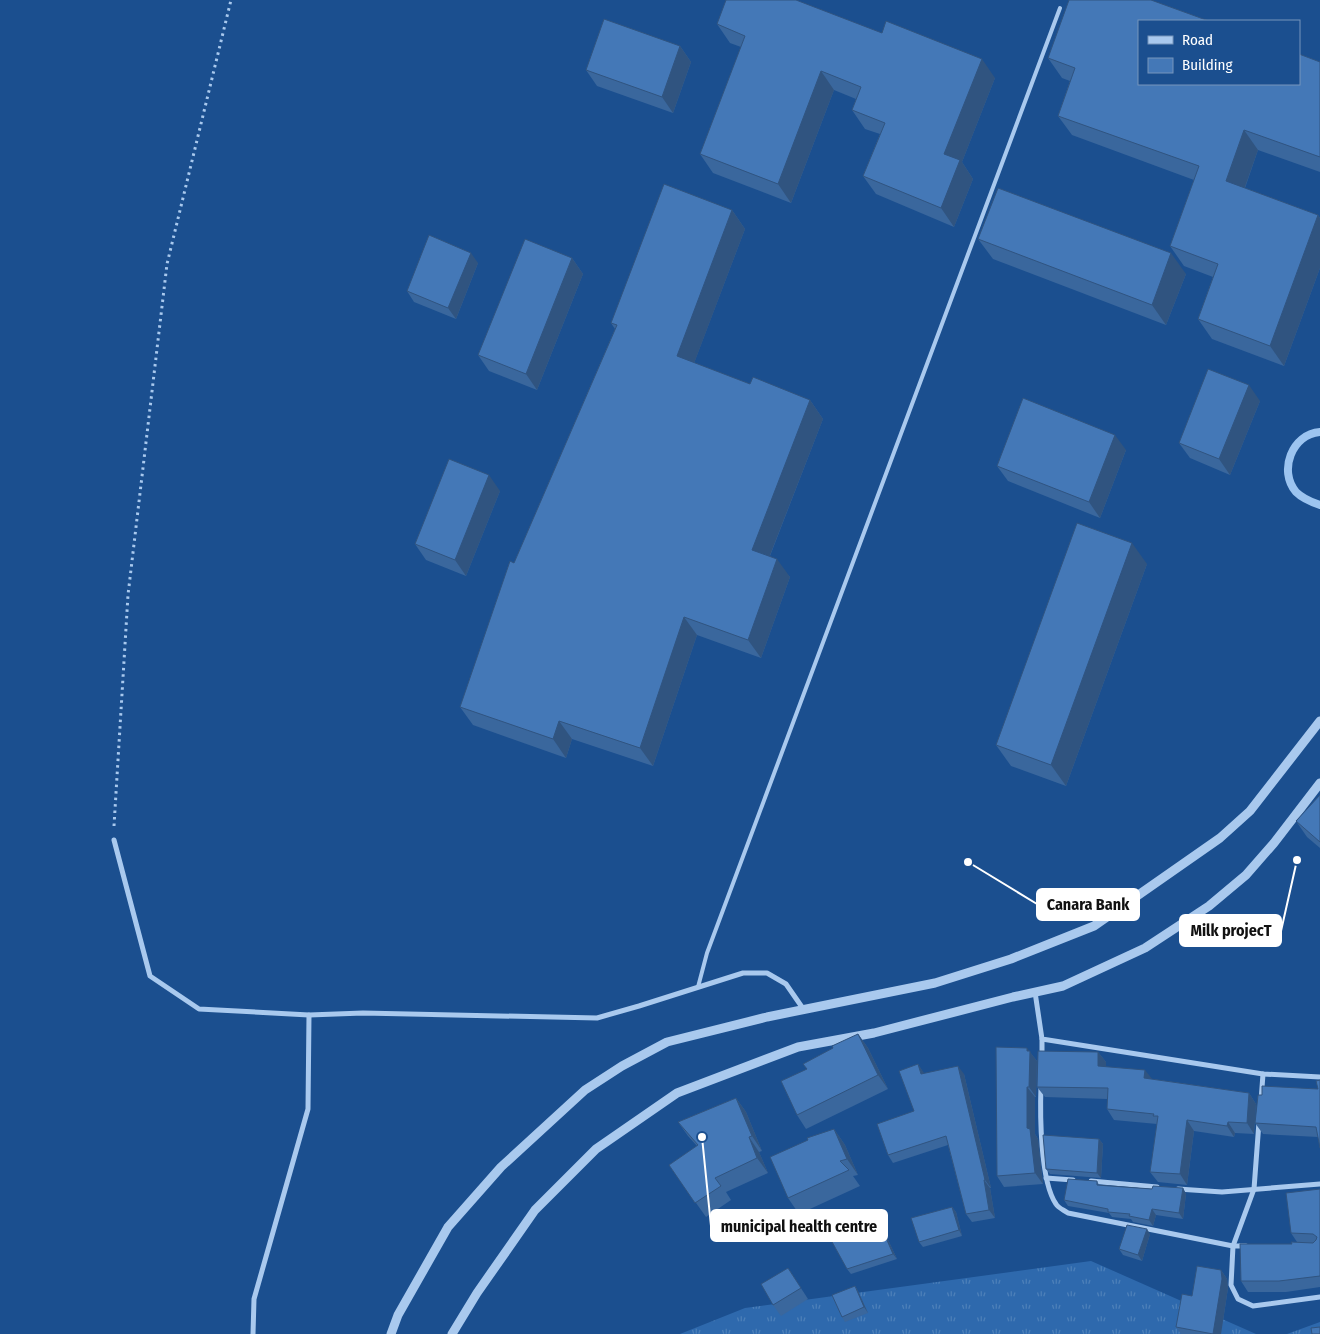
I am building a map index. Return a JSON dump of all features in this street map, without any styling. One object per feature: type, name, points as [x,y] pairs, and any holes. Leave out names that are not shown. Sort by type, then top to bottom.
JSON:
[{"type":"street","points":[[391,1334],[398,1315],[448,1227],[501,1166],[585,1090],[622,1066],[667,1042],[767,1018],[934,983],[1011,960],[1094,926],[1220,838],[1250,811],[1320,721]]},
{"type":"street","points":[[452,1334],[535,1210],[596,1149],[677,1093],[798,1047],[874,1034],[1062,986],[1145,948],[1209,906],[1246,875],[1274,843],[1320,782]]},
{"type":"street","points":[[114,840],[150,976],[199,1010],[309,1015],[363,1013],[597,1018],[743,973],[767,973],[786,984],[804,1010]]},
{"type":"street","points":[[1035,992],[1042,1039],[1042,1058]]},
{"type":"street","points":[[253,1334],[254,1299],[308,1109],[309,1015]]},
{"type":"street","points":[[1042,1039],[1263,1074],[1320,1076]]},
{"type":"street","points":[[1260,1103],[1263,1074]]},
{"type":"street","points":[[1041,1077],[1040,1115],[1046,1178],[1049,1193],[1057,1206],[1068,1213],[1233,1246],[1252,1246]]},
{"type":"street","points":[[1260,1112],[1254,1189],[1233,1246],[1231,1285],[1238,1299],[1252,1306],[1320,1297]]},
{"type":"street","points":[[1046,1178],[1075,1180]]},
{"type":"street","points":[[1085,1181],[1163,1187]]},
{"type":"street","points":[[1173,1188],[1222,1192],[1320,1184]]},
{"type":"lane","points":[[698,987],[707,953],[1060,8]]},
{"type":"path","points":[[114,840],[128,594],[167,264],[231,0]]},
{"type":"green space","points":[[1091,1261],[1256,1334],[680,1334],[745,1308]]},
{"type":"green space","points":[[1320,1322],[1320,1334],[1287,1334]]},
{"type":"building","points":[[726,0],[796,0],[882,33],[886,21],[982,59],[944,154],[960,160],[941,208],[863,176],[885,123],[852,110],[861,87],[821,71],[778,184],[700,154],[745,36],[717,24]]},
{"type":"building","points":[[1069,0],[1151,0],[1206,20],[1138,20],[1138,85],[1300,85],[1300,54],[1320,62],[1320,157],[1244,130],[1226,181],[1318,215],[1270,346],[1198,319],[1218,264],[1170,246],[1199,166],[1058,116],[1075,68],[1048,58]]},
{"type":"building","points":[[604,19],[680,46],[662,97],[586,70]]},
{"type":"building","points":[[664,184],[732,210],[677,356],[750,384],[753,377],[810,400],[752,550],[777,559],[748,640],[684,617],[640,748],[559,721],[553,739],[460,707],[510,561],[514,563],[617,325],[611,323]]},
{"type":"building","points":[[998,188],[1171,253],[1152,305],[978,239]]},
{"type":"building","points":[[429,235],[471,253],[448,308],[407,291]]},
{"type":"building","points":[[525,239],[572,258],[526,374],[478,355]]},
{"type":"building","points":[[1208,369],[1249,385],[1219,459],[1179,443]]},
{"type":"building","points":[[1023,398],[1115,435],[1089,502],[997,466]]},
{"type":"building","points":[[449,459],[489,475],[455,560],[415,544]]},
{"type":"building","points":[[1077,523],[1132,543],[1051,765],[996,745]]},
{"type":"building","points":[[1320,795],[1320,842],[1296,821]]},
{"type":"building","points":[[858,1034],[878,1075],[797,1115],[781,1081],[807,1069],[803,1064],[833,1048],[832,1046]]},
{"type":"building","points":[[996,1047],[1027,1048],[1027,1051],[1030,1051],[1029,1087],[1027,1087],[1027,1128],[1030,1129],[1035,1173],[997,1176]]},
{"type":"building","points":[[1038,1051],[1098,1052],[1098,1066],[1145,1070],[1144,1078],[1249,1093],[1247,1123],[1228,1122],[1227,1126],[1187,1120],[1180,1174],[1150,1172],[1158,1116],[1107,1109],[1108,1088],[1037,1087]]},
{"type":"building","points":[[918,1064],[921,1074],[958,1066],[985,1180],[989,1210],[966,1214],[946,1136],[888,1155],[877,1124],[914,1111],[899,1071]]},
{"type":"building","points":[[1320,1080],[1320,1148],[1316,1127],[1255,1123],[1258,1095],[1262,1095],[1262,1086],[1318,1089],[1316,1081]]},
{"type":"building","points":[[736,1098],[752,1136],[749,1137],[757,1158],[715,1178],[721,1186],[695,1203],[669,1165],[698,1145],[678,1122]]},
{"type":"building","points":[[834,1129],[847,1159],[840,1161],[849,1170],[788,1198],[770,1157],[808,1140],[807,1138]]},
{"type":"building","points":[[1043,1135],[1099,1139],[1097,1173],[1046,1169]]},
{"type":"building","points":[[1068,1179],[1097,1181],[1097,1185],[1152,1189],[1153,1186],[1183,1188],[1179,1213],[1152,1209],[1149,1220],[1129,1216],[1130,1214],[1108,1212],[1108,1209],[1064,1200]]},
{"type":"building","points":[[1320,1189],[1320,1276],[1279,1281],[1241,1281],[1240,1244],[1313,1243],[1316,1240],[1317,1237],[1313,1234],[1291,1233],[1286,1193]]},
{"type":"building","points":[[952,1207],[959,1230],[919,1242],[911,1218]]},
{"type":"building","points":[[880,1224],[893,1254],[847,1269],[831,1240],[856,1226],[859,1231]]},
{"type":"building","points":[[1127,1225],[1147,1229],[1138,1255],[1119,1249]]},
{"type":"building","points":[[1197,1266],[1221,1270],[1222,1279],[1213,1334],[1176,1327],[1182,1294],[1192,1296]]},
{"type":"building","points":[[788,1268],[801,1288],[773,1305],[761,1284]]},
{"type":"building","points":[[855,1286],[864,1307],[842,1317],[832,1295]]},
{"type":"building","points":[[1320,1327],[1320,1334],[1312,1334],[1311,1328]]},
{"type":"waterway","points":[[1320,432],[1310,434],[1302,439],[1295,446],[1288,464],[1288,474],[1296,492],[1301,497],[1320,505]]},
{"type":"place","name":"Milk projecT","points":[[1297,860]]},
{"type":"place","name":"Canara Bank","points":[[968,862]]},
{"type":"place","name":"municipal health centre","points":[[702,1137]]}]
